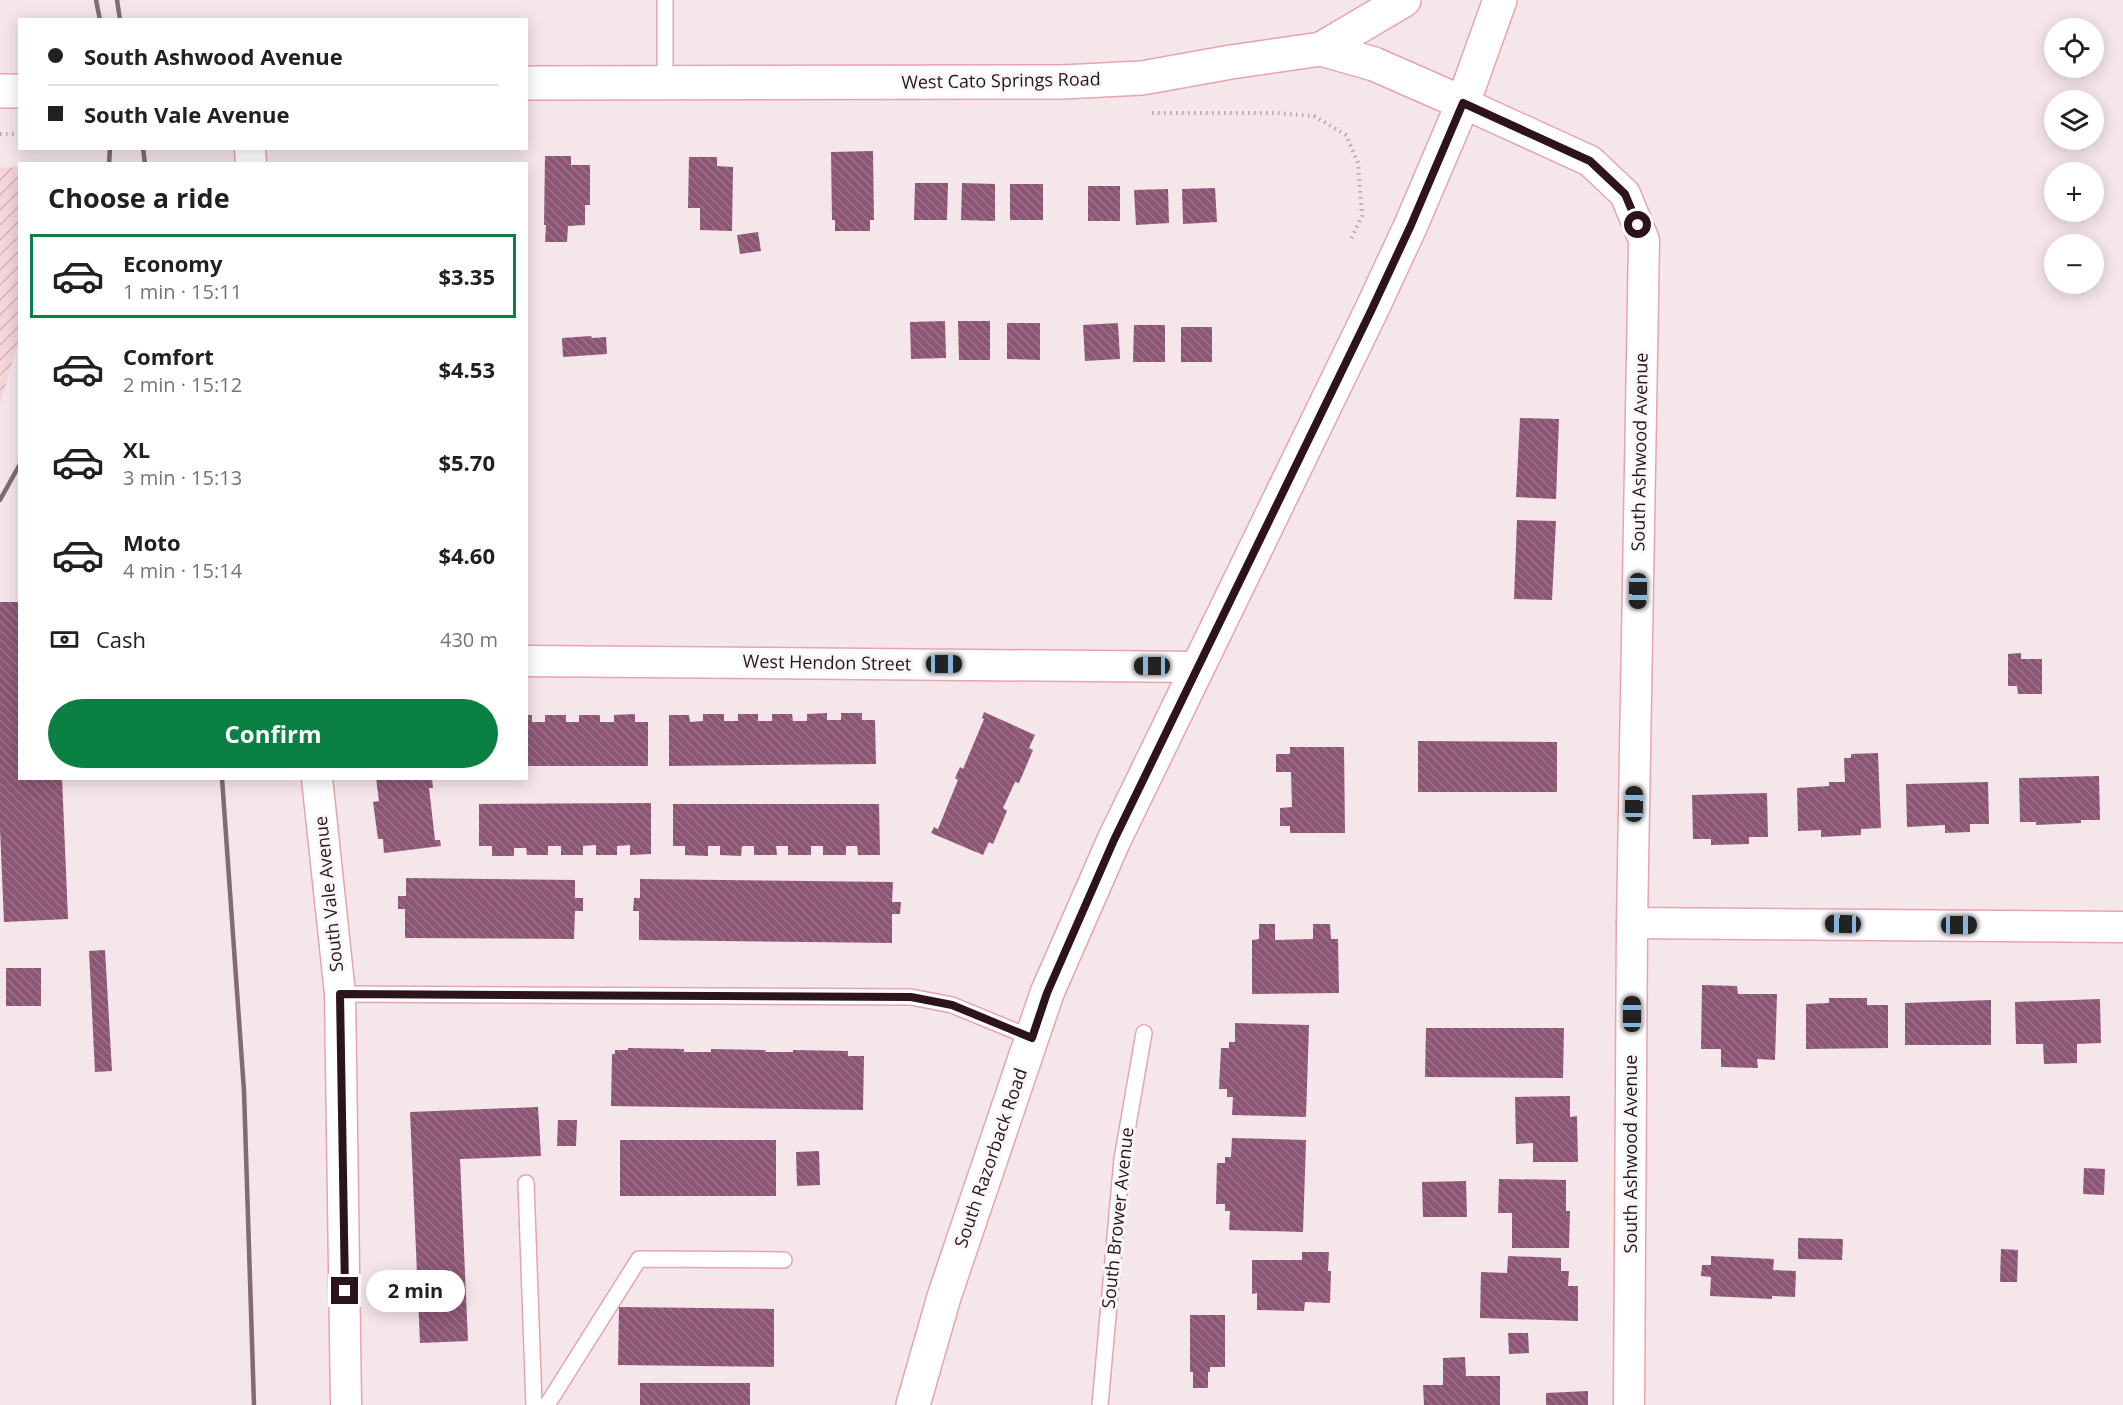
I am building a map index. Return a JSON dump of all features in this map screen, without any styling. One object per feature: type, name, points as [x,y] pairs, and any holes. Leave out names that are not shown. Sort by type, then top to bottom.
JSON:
[{"type":"main road","points":[[1321,49],[1404,0]]},
{"type":"main road","name":"South Razorback Road","points":[[913,1405],[944,1297],[1047,993],[1114,840],[1411,225],[1463,103],[1500,0]]},
{"type":"main road","name":"West Cato Springs Road","points":[[528,83],[1096,80],[1142,78],[1321,49],[1374,64],[1463,103]]},
{"type":"main road","points":[[0,91],[18,91]]},
{"type":"street","name":"South Ashwood Avenue","points":[[1463,103],[1590,161],[1625,194],[1644,240],[1632,922],[1629,1405]]},
{"type":"street","name":"West Hendon Street","points":[[528,661],[1198,667]]},
{"type":"street","name":"South Vale Avenue","points":[[317,780],[340,994],[346,1405]]},
{"type":"street","points":[[1632,922],[2123,927]]},
{"type":"lane","points":[[665,0],[665,84]]},
{"type":"lane","points":[[340,994],[911,997],[952,1005],[1032,1038]]},
{"type":"lane","name":"South Brower Avenue","points":[[1100,1405],[1122,1159],[1144,1033]]},
{"type":"lane","points":[[526,1183],[534,1405]]},
{"type":"lane","points":[[547,1405],[639,1259],[784,1260]]},
{"type":"path","points":[[1145,113],[1275,113],[1314,116],[1346,135],[1358,163],[1362,216],[1351,239]]},
{"type":"path","points":[[0,134],[18,134]]},
{"type":"shaded area","points":[[18,167],[18,341],[0,404],[0,168]]},
{"type":"building","points":[[873,151],[874,220],[870,220],[870,231],[835,231],[835,220],[832,220],[831,152]]},
{"type":"building","points":[[545,156],[571,156],[571,165],[590,165],[590,205],[585,205],[585,225],[568,226],[567,242],[545,242]]},
{"type":"building","points":[[689,157],[717,157],[717,166],[733,167],[732,231],[700,230],[700,208],[688,208]]},
{"type":"building","points":[[915,183],[948,183],[947,220],[914,220]]},
{"type":"building","points":[[962,183],[995,184],[995,221],[961,220]]},
{"type":"building","points":[[1010,184],[1043,184],[1043,220],[1010,220]]},
{"type":"building","points":[[1088,186],[1120,186],[1120,221],[1088,221]]},
{"type":"building","points":[[1215,188],[1217,222],[1183,224],[1182,189]]},
{"type":"building","points":[[1168,189],[1169,223],[1136,225],[1134,190]]},
{"type":"building","points":[[758,232],[761,251],[740,254],[737,235]]},
{"type":"building","points":[[945,321],[946,358],[911,359],[910,322]]},
{"type":"building","points":[[958,321],[990,321],[990,360],[959,360]]},
{"type":"building","points":[[1007,323],[1040,323],[1040,360],[1007,359]]},
{"type":"building","points":[[1118,323],[1120,359],[1085,361],[1083,325]]},
{"type":"building","points":[[1134,325],[1165,325],[1165,362],[1133,362]]},
{"type":"building","points":[[1181,327],[1212,327],[1212,362],[1181,362]]},
{"type":"building","points":[[591,336],[592,338],[606,337],[607,354],[563,357],[562,338]]},
{"type":"building","points":[[1520,418],[1559,419],[1556,499],[1516,497]]},
{"type":"building","points":[[1517,520],[1556,521],[1552,600],[1514,599]]},
{"type":"building","points":[[0,602],[18,602],[18,780],[62,780],[68,919],[4,922],[0,829]]},
{"type":"building","points":[[2021,653],[2021,659],[2042,659],[2042,694],[2018,694],[2017,686],[2008,686],[2008,654]]},
{"type":"building","points":[[984,712],[1035,735],[1029,748],[1033,750],[1019,783],[1015,782],[1003,808],[1007,811],[993,844],[989,842],[983,855],[931,833],[934,827],[938,829],[958,780],[955,778],[960,767],[963,769],[984,719],[982,718]]},
{"type":"building","points":[[827,713],[827,720],[841,720],[841,713],[862,713],[862,720],[875,720],[876,764],[669,766],[669,715],[689,715],[690,722],[703,721],[703,714],[724,714],[724,721],[738,721],[738,714],[758,714],[758,721],[772,721],[772,714],[792,714],[793,721],[807,721],[807,714]]},
{"type":"building","points":[[635,714],[635,722],[648,722],[648,766],[528,766],[528,715],[532,715],[532,722],[545,722],[545,715],[566,715],[566,722],[579,722],[579,715],[600,715],[600,722],[614,722],[614,715]]},
{"type":"building","points":[[1418,741],[1557,742],[1557,792],[1418,792]]},
{"type":"building","points":[[1290,747],[1344,747],[1345,833],[1290,833],[1290,826],[1280,826],[1280,808],[1292,807],[1291,772],[1276,772],[1276,754],[1290,754]]},
{"type":"building","points":[[1878,753],[1881,828],[1861,829],[1861,835],[1821,837],[1821,830],[1798,831],[1797,788],[1829,786],[1829,782],[1845,782],[1844,758],[1851,758],[1851,754]]},
{"type":"building","points":[[2099,776],[2100,820],[2036,825],[2036,822],[2020,822],[2019,778]]},
{"type":"building","points":[[376,780],[432,780],[433,788],[429,788],[435,840],[440,840],[441,846],[384,853],[383,839],[378,839],[373,802],[379,801]]},
{"type":"building","points":[[1988,782],[1989,824],[1970,824],[1970,832],[1945,833],[1945,825],[1907,827],[1906,784]]},
{"type":"building","points":[[1767,793],[1768,837],[1749,837],[1749,844],[1711,845],[1711,839],[1693,839],[1692,795]]},
{"type":"building","points":[[651,803],[651,854],[630,855],[630,845],[617,846],[617,855],[596,855],[596,845],[583,846],[583,855],[561,855],[561,846],[548,846],[548,855],[527,855],[526,848],[514,848],[514,856],[492,856],[492,846],[479,846],[479,804]]},
{"type":"building","points":[[673,804],[879,804],[880,855],[858,855],[857,846],[846,846],[846,855],[823,855],[823,846],[811,846],[811,855],[788,855],[788,846],[776,846],[777,855],[754,855],[754,846],[742,846],[741,856],[720,855],[720,846],[708,846],[708,856],[685,855],[685,846],[673,846]]},
{"type":"building","points":[[406,878],[575,880],[575,898],[583,898],[583,911],[575,911],[574,939],[405,938],[405,909],[398,909],[398,896],[406,896]]},
{"type":"building","points":[[640,879],[893,882],[892,902],[901,902],[900,914],[892,914],[892,943],[639,940],[639,911],[633,911],[634,898],[640,898]]},
{"type":"building","points":[[1259,924],[1275,924],[1275,940],[1313,939],[1313,924],[1330,924],[1331,939],[1338,939],[1339,993],[1252,994],[1252,940],[1259,939]]},
{"type":"building","points":[[105,950],[112,1071],[95,1072],[89,951]]},
{"type":"building","points":[[6,968],[41,968],[41,1006],[6,1006]]},
{"type":"building","points":[[1702,985],[1737,986],[1738,994],[1777,994],[1775,1060],[1757,1059],[1758,1068],[1721,1067],[1721,1049],[1701,1049]]},
{"type":"building","points":[[1829,998],[1867,998],[1867,1005],[1888,1005],[1888,1048],[1806,1049],[1806,1004],[1829,1003]]},
{"type":"building","points":[[2100,999],[2101,1043],[2077,1044],[2077,1063],[2044,1064],[2043,1044],[2016,1044],[2015,1002]]},
{"type":"building","points":[[1991,1000],[1991,1045],[1905,1045],[1905,1003]]},
{"type":"building","points":[[1235,1023],[1309,1025],[1306,1117],[1232,1115],[1233,1097],[1227,1097],[1227,1089],[1219,1089],[1221,1048],[1229,1048],[1229,1042],[1235,1042]]},
{"type":"building","points":[[1426,1028],[1564,1028],[1563,1078],[1425,1077]]},
{"type":"building","points":[[628,1048],[684,1049],[684,1052],[711,1052],[711,1049],[765,1050],[766,1052],[848,1051],[848,1056],[864,1056],[863,1110],[611,1106],[612,1054],[615,1054],[615,1050],[628,1050]]},
{"type":"building","points":[[1570,1096],[1570,1117],[1577,1116],[1578,1162],[1533,1162],[1533,1143],[1516,1144],[1515,1097]]},
{"type":"building","points":[[538,1107],[541,1156],[460,1159],[468,1341],[420,1343],[410,1112]]},
{"type":"building","points":[[558,1120],[577,1120],[576,1146],[557,1146]]},
{"type":"building","points":[[1232,1138],[1306,1140],[1303,1232],[1229,1230],[1230,1211],[1225,1211],[1225,1204],[1216,1204],[1217,1163],[1225,1163],[1225,1157],[1231,1157]]},
{"type":"building","points":[[620,1140],[776,1140],[776,1196],[620,1196]]},
{"type":"building","points":[[819,1151],[820,1185],[797,1186],[796,1152]]},
{"type":"building","points":[[2084,1168],[2105,1169],[2104,1195],[2083,1194]]},
{"type":"building","points":[[1499,1179],[1566,1180],[1566,1211],[1570,1211],[1569,1248],[1512,1248],[1512,1213],[1498,1213]]},
{"type":"building","points":[[1466,1181],[1467,1217],[1423,1217],[1422,1182]]},
{"type":"building","points":[[1798,1238],[1843,1239],[1842,1260],[1798,1259]]},
{"type":"building","points":[[2001,1249],[2018,1250],[2017,1282],[2000,1282]]},
{"type":"building","points":[[1302,1252],[1329,1252],[1330,1303],[1305,1302],[1304,1311],[1257,1310],[1257,1293],[1252,1294],[1252,1260],[1302,1260]]},
{"type":"building","points":[[1508,1256],[1561,1258],[1561,1271],[1569,1271],[1568,1286],[1578,1286],[1578,1321],[1480,1318],[1481,1272],[1507,1273]]},
{"type":"building","points":[[1711,1256],[1774,1259],[1773,1270],[1796,1271],[1795,1297],[1772,1296],[1772,1299],[1710,1296],[1711,1277],[1701,1276],[1702,1265],[1711,1265]]},
{"type":"building","points":[[619,1307],[774,1309],[774,1367],[618,1365]]},
{"type":"building","points":[[1190,1315],[1225,1315],[1225,1367],[1210,1367],[1208,1388],[1193,1388],[1193,1372],[1190,1372]]},
{"type":"building","points":[[1508,1333],[1528,1333],[1529,1353],[1509,1354]]},
{"type":"building","points":[[1465,1357],[1466,1376],[1500,1376],[1500,1405],[1424,1405],[1423,1385],[1443,1385],[1443,1358]]},
{"type":"building","points":[[640,1383],[750,1383],[750,1405],[640,1405]]},
{"type":"building","points":[[1588,1391],[1588,1405],[1546,1405],[1546,1393]]},
{"type":"railway","points":[[96,0],[100,18]]},
{"type":"railway","points":[[117,0],[120,18]]},
{"type":"railway","points":[[109,162],[110,150]]},
{"type":"railway","points":[[143,150],[145,162]]},
{"type":"railway","points":[[0,500],[18,468]]},
{"type":"railway","points":[[222,780],[244,1091],[254,1405]]},
{"type":"route","points":[[345,1291],[340,994],[911,997],[952,1005],[1032,1038],[1047,993],[1114,840],[1371,311],[1463,103],[1590,161],[1625,194],[1638,225]]}]
